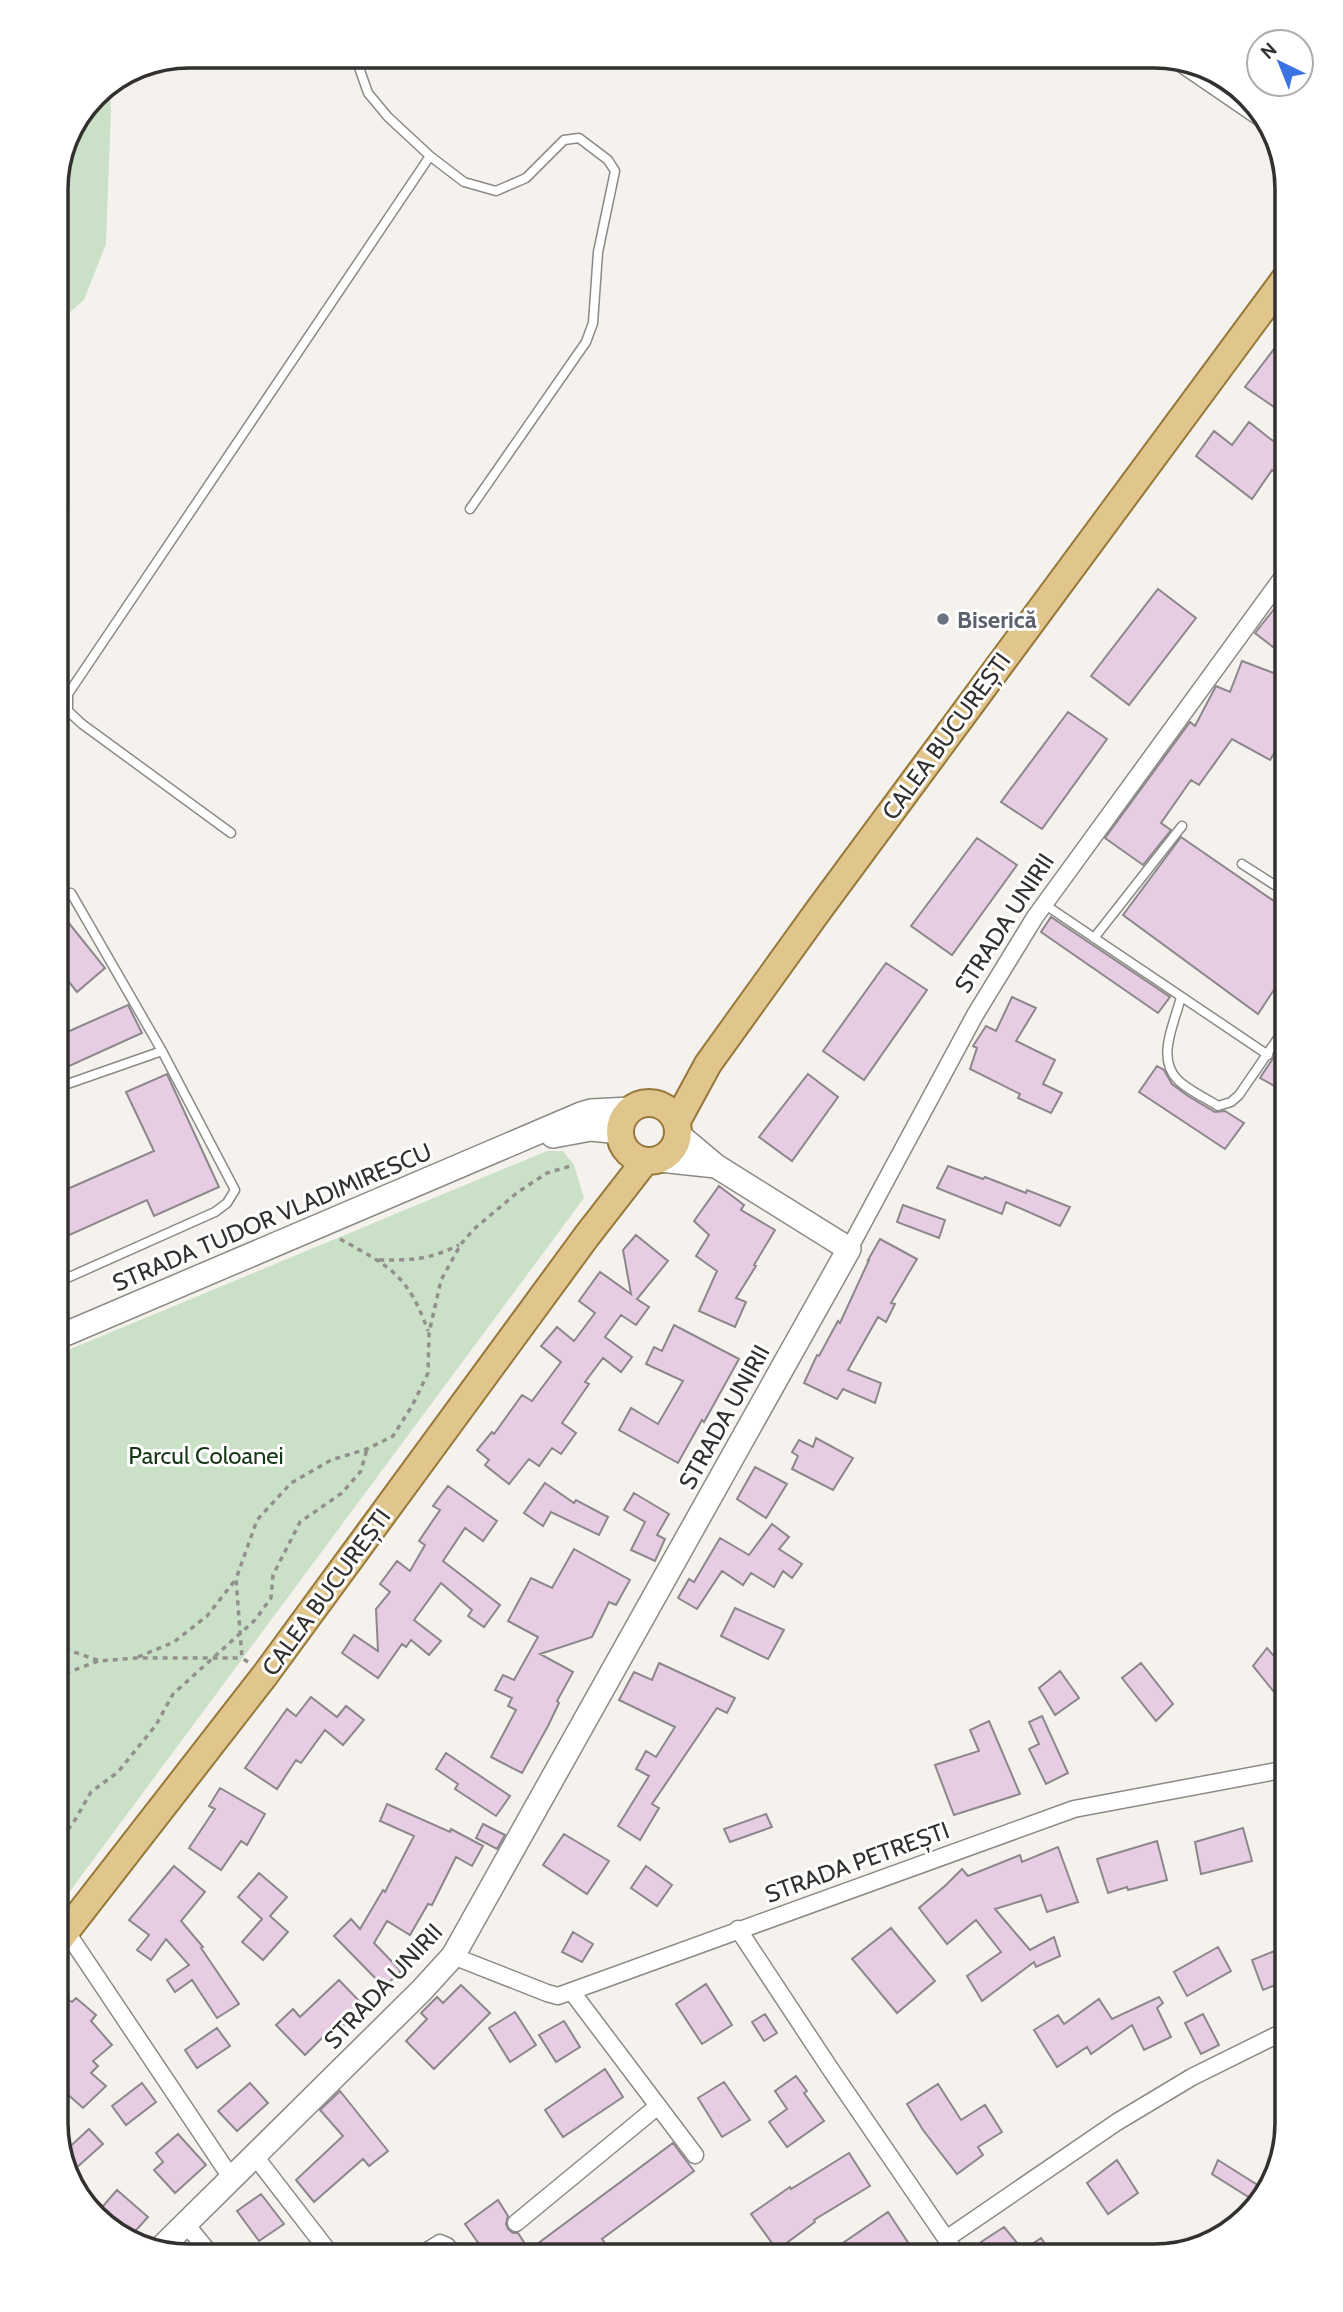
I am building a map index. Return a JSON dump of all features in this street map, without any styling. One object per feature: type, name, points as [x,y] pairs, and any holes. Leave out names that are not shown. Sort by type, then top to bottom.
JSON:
[{"type":"main road","name":"CALEA BUCUREȘTI","points":[[68,1928],[265,1675],[588,1234],[639,1136],[708,1064],[1275,292]]},
{"type":"main road","name":"CALEA BUCUREȘTI","points":[[639,1136],[673,1150],[678,1128],[708,1064]]},
{"type":"main road","points":[[639,1136],[662,1106],[671,1112],[678,1128],[716,1166],[849,1249]]},
{"type":"main road","name":"STRADA TUDOR VLADIMIRESCU","points":[[68,1333],[581,1114],[716,1166]]},
{"type":"main road","name":"STRADA UNIRII","points":[[167,2241],[422,1990],[453,1956],[849,1249]]},
{"type":"street","name":"STRADA UNIRII","points":[[849,1249],[975,1015],[1044,904],[1275,587]]},
{"type":"street","name":"STRADA PETREȘTI","points":[[453,1956],[558,1996],[1074,1809],[1275,1771]]},
{"type":"street","points":[[738,1929],[949,2244]]},
{"type":"street","points":[[68,1947],[232,2179]]},
{"type":"street","points":[[572,1992],[695,2155]]},
{"type":"street","points":[[946,2239],[1117,2122],[1192,2077],[1275,2036]]},
{"type":"street","points":[[516,2223],[658,2106]]},
{"type":"street","points":[[254,2155],[322,2243]]},
{"type":"street","points":[[185,2223],[201,2243]]},
{"type":"lane","points":[[359,68],[368,93],[388,117],[430,156],[464,182],[496,191],[526,178],[564,140],[579,138],[608,160],[615,171],[598,252],[593,323],[586,342],[470,509]]},
{"type":"lane","points":[[1189,74],[1249,115]]},
{"type":"lane","points":[[69,693],[430,156]]},
{"type":"lane","points":[[69,713],[231,834]]},
{"type":"lane","points":[[1094,938],[1182,825]]},
{"type":"lane","points":[[1242,864],[1275,885]]},
{"type":"lane","points":[[68,1277],[215,1212],[228,1203],[235,1190],[162,1051],[71,893]]},
{"type":"lane","points":[[1044,904],[1268,1055]]},
{"type":"lane","points":[[1181,996],[1166,1056],[1168,1066],[1178,1080],[1218,1106],[1231,1102],[1239,1095],[1275,1044]]},
{"type":"lane","points":[[69,1084],[162,1051]]},
{"type":"path","points":[[136,1658],[174,1642],[207,1616],[236,1579],[257,1520],[291,1483],[331,1460],[368,1448],[393,1436],[428,1373],[429,1332],[442,1280],[461,1244],[474,1229],[518,1192],[547,1173],[574,1165]]},
{"type":"path","points":[[316,1226],[378,1259],[402,1278],[418,1302],[429,1332]]},
{"type":"path","points":[[378,1259],[411,1260],[434,1256],[461,1244]]},
{"type":"path","points":[[68,1829],[91,1793],[118,1772],[156,1725],[173,1694],[255,1620],[271,1598],[273,1574],[300,1522],[342,1493],[361,1471],[368,1448]]},
{"type":"path","points":[[236,1579],[242,1658]]},
{"type":"path","points":[[68,1650],[100,1661]]},
{"type":"path","points":[[68,1673],[100,1661],[136,1658],[242,1658],[265,1675]]},
{"type":"green space","points":[[110,97],[106,244],[84,300],[69,313],[69,181],[72,158],[81,136],[93,115]]},
{"type":"green space","name":"Parcul Coloanei","points":[[547,1151],[563,1151],[574,1165],[584,1198],[68,1894],[68,1350]]},
{"type":"building","points":[[1275,348],[1275,408],[1245,387]]},
{"type":"building","points":[[1249,422],[1275,443],[1275,472],[1272,470],[1252,499],[1196,456],[1214,431],[1232,445]]},
{"type":"building","points":[[1158,589],[1196,618],[1129,705],[1091,676]]},
{"type":"building","points":[[1275,608],[1275,645],[1273,647],[1255,633]]},
{"type":"building","points":[[1242,661],[1275,673],[1275,752],[1270,760],[1232,739],[1199,785],[1191,780],[1161,823],[1171,830],[1143,865],[1105,838],[1190,722],[1195,726],[1216,686],[1230,692]]},
{"type":"building","points":[[1068,712],[1107,739],[1042,829],[1001,802]]},
{"type":"building","points":[[1181,837],[1275,902],[1275,988],[1258,1014],[1123,915]]},
{"type":"building","points":[[977,838],[1017,865],[952,955],[911,926]]},
{"type":"building","points":[[1051,917],[1170,997],[1158,1013],[1041,932]]},
{"type":"building","points":[[69,923],[105,968],[77,992],[69,982]]},
{"type":"building","points":[[886,963],[927,990],[864,1080],[823,1051]]},
{"type":"building","points":[[1012,997],[1036,1008],[1016,1041],[1055,1060],[1043,1084],[1062,1093],[1051,1113],[1018,1098],[1020,1094],[970,1069],[977,1048],[973,1046],[986,1026],[996,1031]]},
{"type":"building","points":[[128,1005],[142,1033],[69,1066],[69,1031]]},
{"type":"building","points":[[1275,1055],[1275,1086],[1260,1078]]},
{"type":"building","points":[[1157,1066],[1164,1070],[1172,1084],[1188,1096],[1215,1112],[1225,1111],[1244,1123],[1225,1149],[1139,1092]]},
{"type":"building","points":[[167,1074],[219,1187],[154,1216],[147,1200],[68,1235],[68,1189],[154,1151],[126,1092]]},
{"type":"building","points":[[808,1074],[838,1097],[792,1161],[759,1137]]},
{"type":"building","points":[[948,1166],[1026,1193],[1027,1190],[1070,1207],[1060,1226],[1006,1202],[1002,1214],[937,1188]]},
{"type":"building","points":[[719,1186],[744,1205],[741,1210],[775,1230],[736,1298],[746,1302],[735,1327],[699,1311],[717,1271],[696,1256],[709,1235],[694,1221]]},
{"type":"building","points":[[903,1205],[945,1220],[939,1238],[897,1222]]},
{"type":"building","points":[[636,1235],[668,1261],[637,1299],[649,1307],[636,1325],[621,1315],[605,1337],[632,1357],[621,1372],[603,1358],[585,1382],[589,1384],[562,1423],[576,1433],[561,1454],[552,1448],[539,1466],[529,1459],[509,1484],[485,1465],[489,1460],[477,1450],[492,1432],[494,1434],[522,1395],[532,1401],[561,1362],[541,1346],[557,1327],[574,1341],[595,1313],[579,1301],[600,1272],[631,1294],[623,1250]]},
{"type":"building","points":[[880,1239],[917,1259],[891,1303],[895,1304],[886,1322],[878,1317],[848,1370],[881,1383],[875,1403],[843,1389],[837,1399],[804,1383],[817,1355],[819,1356],[838,1321],[840,1323]]},
{"type":"building","points":[[674,1325],[739,1359],[678,1463],[619,1430],[631,1408],[658,1424],[683,1381],[646,1364],[654,1347],[662,1351]]},
{"type":"building","points":[[816,1438],[853,1458],[833,1490],[792,1469],[798,1456],[792,1452],[799,1440],[813,1447]]},
{"type":"building","points":[[755,1467],[787,1484],[766,1518],[737,1499]]},
{"type":"building","points":[[545,1483],[574,1503],[576,1500],[608,1517],[599,1535],[551,1512],[543,1526],[524,1513]]},
{"type":"building","points":[[448,1486],[497,1521],[483,1541],[465,1528],[443,1561],[500,1605],[484,1627],[468,1616],[472,1610],[441,1583],[414,1620],[441,1641],[429,1655],[411,1640],[406,1647],[402,1644],[378,1678],[342,1653],[354,1635],[378,1651],[376,1609],[390,1592],[380,1584],[397,1561],[410,1571],[425,1545],[419,1541],[440,1510],[433,1506]]},
{"type":"building","points":[[634,1493],[669,1514],[657,1535],[665,1539],[655,1561],[631,1550],[645,1522],[624,1510]]},
{"type":"building","points":[[772,1524],[789,1537],[779,1549],[802,1564],[792,1578],[783,1571],[774,1587],[751,1573],[743,1585],[722,1571],[697,1609],[678,1598],[689,1579],[694,1582],[720,1538],[749,1555]]},
{"type":"building","points":[[574,1549],[630,1580],[616,1605],[609,1602],[592,1637],[540,1654],[573,1672],[522,1773],[491,1757],[516,1710],[508,1706],[512,1698],[495,1690],[503,1675],[514,1680],[538,1637],[508,1621],[531,1578],[552,1588]]},
{"type":"building","points":[[735,1608],[784,1630],[768,1659],[721,1636]]},
{"type":"building","points":[[1267,1648],[1275,1657],[1275,1693],[1253,1666]]},
{"type":"building","points":[[659,1663],[735,1698],[727,1713],[717,1708],[652,1804],[659,1808],[640,1840],[618,1826],[649,1776],[636,1769],[646,1751],[656,1757],[675,1727],[619,1700],[634,1672],[652,1680]]},
{"type":"building","points":[[1141,1663],[1173,1704],[1156,1721],[1122,1678]]},
{"type":"building","points":[[1060,1671],[1079,1698],[1055,1715],[1039,1688]]},
{"type":"building","points":[[311,1697],[337,1717],[346,1706],[364,1720],[343,1745],[325,1730],[301,1763],[296,1760],[277,1789],[245,1768],[287,1709],[296,1716]]},
{"type":"building","points":[[1042,1716],[1068,1773],[1046,1784],[1029,1749],[1039,1744],[1029,1722]]},
{"type":"building","points":[[989,1721],[1020,1794],[954,1815],[935,1765],[979,1751],[970,1730]]},
{"type":"building","points":[[446,1753],[510,1796],[496,1816],[455,1789],[458,1784],[436,1769]]},
{"type":"building","points":[[220,1788],[265,1814],[247,1845],[241,1841],[221,1870],[189,1848],[215,1809],[209,1806]]},
{"type":"building","points":[[387,1804],[450,1832],[451,1829],[483,1846],[472,1866],[456,1857],[432,1905],[428,1904],[410,1935],[387,1921],[374,1943],[401,1971],[384,1987],[334,1936],[351,1919],[360,1929],[383,1890],[385,1892],[414,1836],[380,1821]]},
{"type":"building","points":[[766,1814],[772,1827],[730,1842],[724,1829]]},
{"type":"building","points":[[483,1824],[505,1835],[497,1849],[476,1838]]},
{"type":"building","points":[[1243,1828],[1252,1861],[1201,1874],[1195,1842]]},
{"type":"building","points":[[564,1834],[609,1861],[587,1894],[543,1865]]},
{"type":"building","points":[[1157,1841],[1167,1880],[1108,1893],[1097,1859]]},
{"type":"building","points":[[1058,1847],[1078,1902],[1047,1912],[1041,1895],[995,1909],[1030,1950],[1054,1937],[1060,1956],[1036,1967],[1034,1962],[982,2001],[967,1976],[1001,1952],[976,1920],[947,1944],[919,1908],[962,1869],[968,1876],[1020,1855],[1022,1862]]},
{"type":"building","points":[[174,1866],[205,1892],[181,1921],[203,1947],[201,1948],[239,2004],[217,2018],[192,1980],[175,1992],[167,1980],[189,1965],[166,1939],[151,1960],[137,1950],[149,1935],[129,1920]]},
{"type":"building","points":[[646,1866],[672,1885],[657,1906],[631,1888]]},
{"type":"building","points":[[259,1873],[287,1897],[270,1916],[288,1932],[263,1960],[242,1942],[262,1919],[238,1897]]},
{"type":"building","points":[[891,1928],[935,1981],[897,2013],[852,1959]]},
{"type":"building","points":[[573,1932],[593,1944],[582,1962],[562,1952]]},
{"type":"building","points":[[1218,1947],[1231,1971],[1187,1996],[1174,1972]]},
{"type":"building","points":[[1275,1951],[1275,1985],[1263,1990],[1252,1960]]},
{"type":"building","points":[[339,1980],[364,2006],[344,2025],[340,2020],[305,2055],[276,2025],[293,2009],[300,2017]]},
{"type":"building","points":[[706,1984],[732,2025],[702,2044],[676,2004]]},
{"type":"building","points":[[461,1985],[490,2013],[434,2069],[406,2041],[427,2019],[421,2013],[437,1997],[443,2003]]},
{"type":"building","points":[[1159,1997],[1163,2003],[1157,2008],[1171,2037],[1144,2050],[1132,2025],[1091,2054],[1087,2047],[1057,2067],[1034,2030],[1058,2015],[1064,2024],[1099,1999],[1112,2019]]},
{"type":"building","points":[[76,1998],[96,2015],[91,2021],[112,2045],[93,2061],[98,2066],[91,2073],[106,2086],[83,2108],[68,2095],[68,2001],[72,2002]]},
{"type":"building","points":[[515,2012],[536,2045],[510,2062],[489,2028]]},
{"type":"building","points":[[765,2014],[777,2033],[764,2041],[752,2022]]},
{"type":"building","points":[[1203,2014],[1219,2045],[1201,2054],[1185,2023]]},
{"type":"building","points":[[564,2021],[580,2047],[556,2062],[539,2035]]},
{"type":"building","points":[[217,2028],[230,2046],[197,2068],[185,2050]]},
{"type":"building","points":[[605,2069],[623,2097],[563,2137],[545,2110]]},
{"type":"building","points":[[796,2076],[807,2091],[804,2093],[824,2121],[787,2147],[769,2122],[787,2109],[775,2091]]},
{"type":"building","points":[[724,2082],[750,2120],[722,2137],[698,2098]]},
{"type":"building","points":[[142,2083],[156,2102],[126,2125],[112,2106]]},
{"type":"building","points":[[250,2083],[268,2103],[237,2131],[218,2111]]},
{"type":"building","points":[[938,2084],[961,2120],[985,2105],[1002,2132],[978,2147],[983,2155],[957,2174],[907,2104]]},
{"type":"building","points":[[340,2091],[388,2151],[369,2166],[363,2159],[314,2202],[296,2180],[343,2136],[320,2110]]},
{"type":"building","points":[[89,2129],[103,2144],[77,2167],[70,2146]]},
{"type":"building","points":[[178,2134],[206,2165],[175,2193],[154,2170],[163,2162],[156,2153]]},
{"type":"building","points":[[673,2143],[694,2171],[602,2239],[605,2243],[538,2243]]},
{"type":"building","points":[[849,2153],[870,2186],[814,2220],[815,2222],[786,2244],[772,2244],[751,2214],[790,2187],[791,2189]]},
{"type":"building","points":[[1117,2160],[1138,2193],[1108,2214],[1087,2183]]},
{"type":"building","points":[[1218,2160],[1258,2185],[1249,2198],[1212,2174]]},
{"type":"building","points":[[117,2190],[148,2217],[136,2231],[102,2207]]},
{"type":"building","points":[[261,2194],[284,2224],[259,2241],[237,2211]]},
{"type":"building","points":[[498,2200],[508,2216],[508,2229],[518,2233],[525,2243],[479,2243],[465,2224]]},
{"type":"building","points":[[888,2212],[909,2244],[842,2244]]},
{"type":"building","points":[[1004,2227],[1018,2244],[982,2244],[981,2242]]},
{"type":"building","points":[[1041,2238],[1045,2244],[1032,2244]]},
{"type":"place","name":"Biserică","points":[[943,619]]}]
